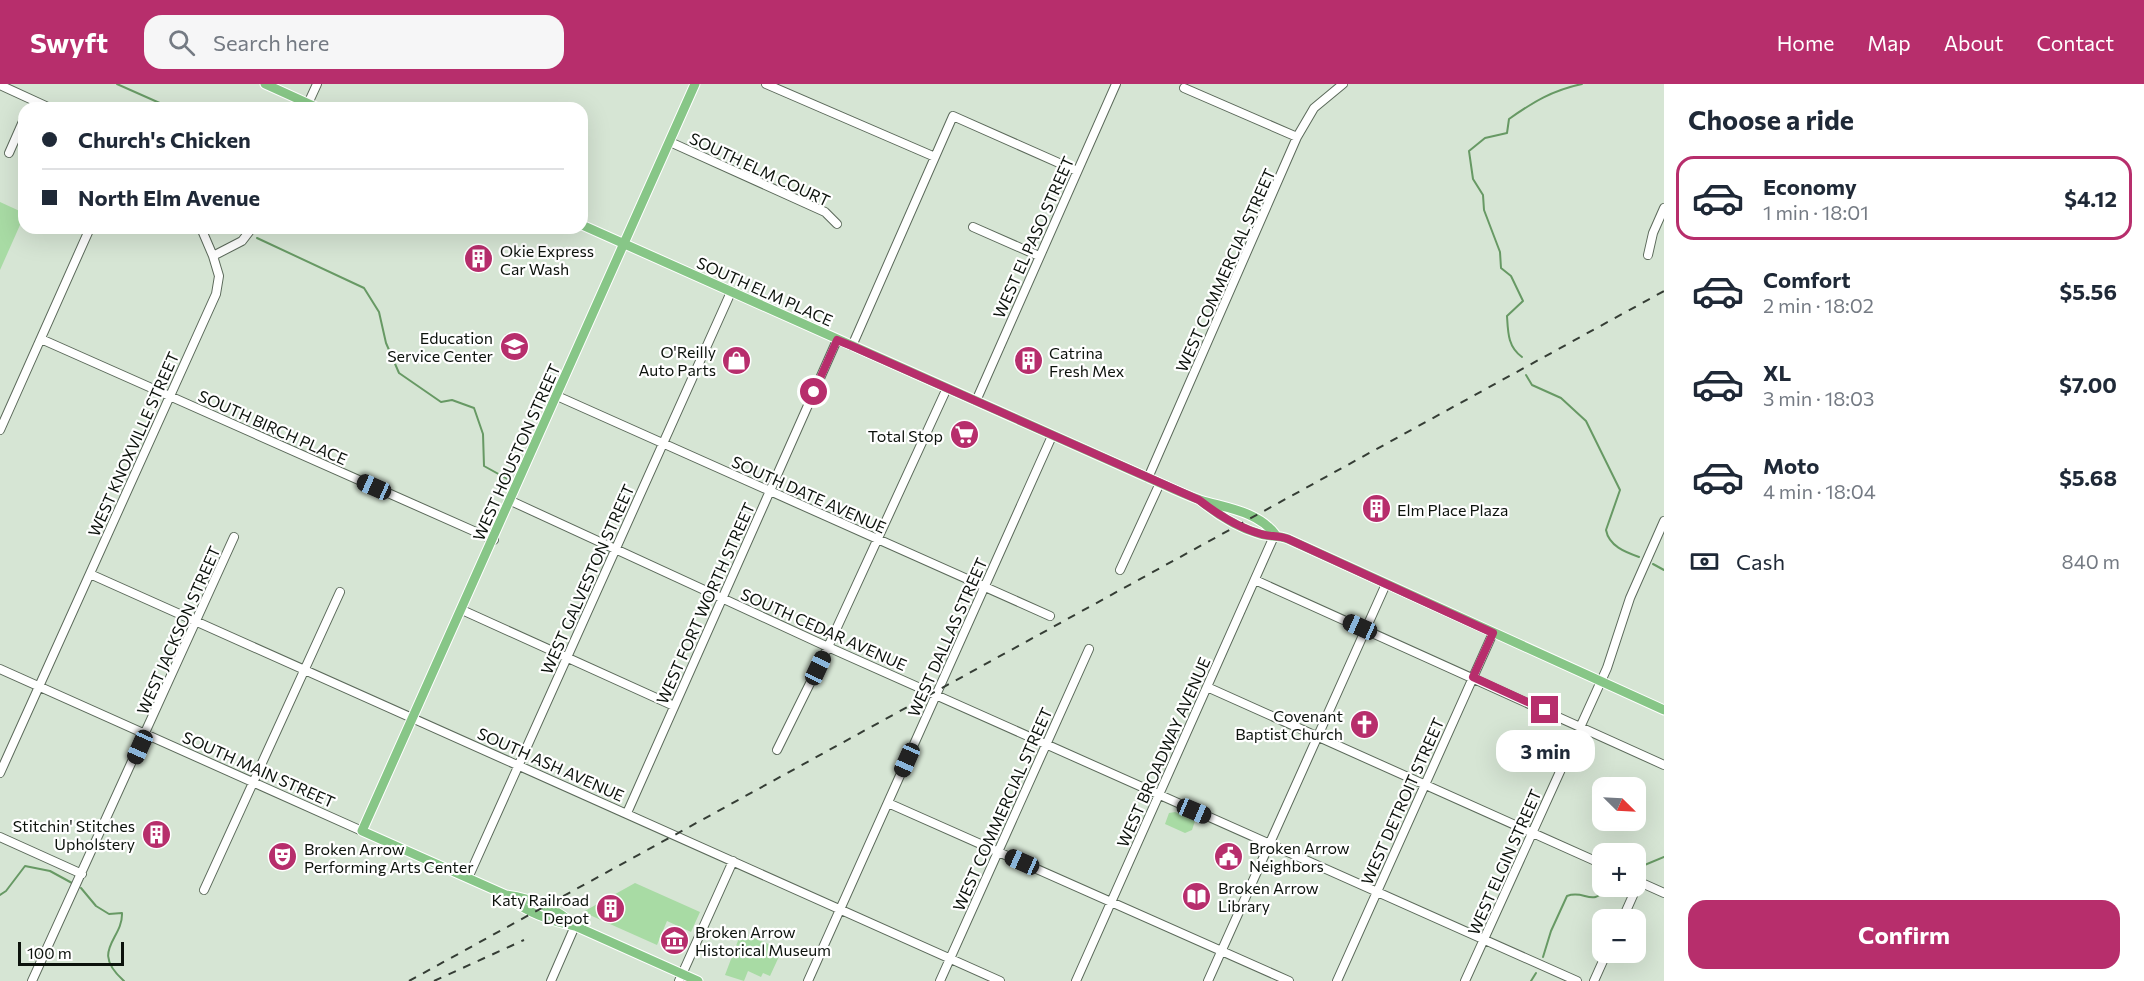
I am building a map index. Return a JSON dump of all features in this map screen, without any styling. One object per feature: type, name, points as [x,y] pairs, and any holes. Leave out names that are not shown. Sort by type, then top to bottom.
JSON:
[{"type":"main road","points":[[265,84],[299,102]]},
{"type":"main road","name":"WEST HOUSTON STREET","points":[[362,831],[494,540],[695,84]]},
{"type":"main road","name":"SOUTH ELM PLACE","points":[[588,228],[1148,478],[1199,500],[1228,506],[1254,517],[1267,524],[1275,534],[1664,710]]},
{"type":"main road","name":"SOUTH MAIN STREET","points":[[362,831],[506,895],[519,906],[553,922],[575,926],[681,978],[698,981]]},
{"type":"street","points":[[309,102],[317,84]]},
{"type":"street","points":[[766,84],[935,157]]},
{"type":"street","name":"WEST EL PASO STREET","points":[[976,401],[1116,84]]},
{"type":"street","name":"WEST COMMERCIAL STREET","points":[[1148,478],[1297,137],[1314,108],[1343,84]]},
{"type":"street","points":[[0,86],[28,102]]},
{"type":"street","points":[[1184,88],[1297,137]]},
{"type":"street","points":[[852,346],[952,116],[1077,171]]},
{"type":"street","points":[[9,153],[18,133]]},
{"type":"street","name":"SOUTH ELM COURT","points":[[670,142],[825,212],[837,224]]},
{"type":"street","points":[[1648,255],[1653,232],[1664,208]]},
{"type":"street","points":[[973,227],[1039,256]]},
{"type":"street","points":[[0,430],[87,234]]},
{"type":"street","points":[[204,234],[213,256],[242,242],[248,234]]},
{"type":"street","name":"WEST KNOXVILLE STREET","points":[[0,773],[218,288],[218,270],[213,256]]},
{"type":"street","name":"WEST GALVESTON STREET","points":[[468,878],[731,292]]},
{"type":"street","name":"SOUTH BIRCH PLACE","points":[[41,339],[494,540]]},
{"type":"street","name":"WEST FORT WORTH STREET","points":[[627,813],[837,340]]},
{"type":"street","points":[[777,750],[828,647],[946,388]]},
{"type":"street","name":"SOUTH DATE AVENUE","points":[[557,396],[1050,616]]},
{"type":"street","name":"WEST DALLAS STREET","points":[[808,981],[1052,436]]},
{"type":"street","points":[[1120,570],[1160,483]]},
{"type":"street","name":"SOUTH CEDAR AVENUE","points":[[511,501],[828,647],[937,693],[1159,795],[1577,981]]},
{"type":"street","name":"WEST ELGIN STREET","points":[[1465,981],[1601,682],[1630,598],[1664,520]]},
{"type":"street","name":"WEST BROADWAY AVENUE","points":[[1076,981],[1275,534]]},
{"type":"street","name":"WEST JACKSON STREET","points":[[32,981],[234,537]]},
{"type":"street","name":"SOUTH ASH AVENUE","points":[[90,574],[1000,981]]},
{"type":"street","points":[[1254,580],[1664,765]]},
{"type":"street","points":[[1208,981],[1386,584]]},
{"type":"street","points":[[204,890],[340,592]]},
{"type":"street","points":[[462,610],[674,706]]},
{"type":"street","name":"WEST DETROIT STREET","points":[[1337,981],[1493,633]]},
{"type":"street","name":"WEST COMMERCIAL STREET","points":[[940,981],[1089,649]]},
{"type":"street","name":"SOUTH MAIN STREET","points":[[0,669],[362,831]]},
{"type":"street","points":[[1207,687],[1592,860]]},
{"type":"street","points":[[888,802],[1289,981]]},
{"type":"street","points":[[0,837],[82,874]]},
{"type":"street","points":[[681,978],[733,861]]},
{"type":"street","points":[[1646,885],[1664,893]]},
{"type":"street","points":[[550,981],[575,926]]},
{"type":"street","points":[[1594,981],[1602,963]]},
{"type":"green space","points":[[0,202],[18,210],[18,230],[0,270]]},
{"type":"green space","points":[[1175,812],[1195,821],[1192,830],[1185,833],[1165,824],[1169,813]]},
{"type":"green space","points":[[635,883],[700,912],[691,932],[667,921],[657,945],[583,912]]},
{"type":"green space","points":[[745,934],[782,950],[770,976],[763,973],[761,977],[748,971],[744,981],[725,975],[739,938]]},
{"type":"waterway","points":[[117,84],[158,102]]},
{"type":"waterway","points":[[1522,357],[1511,344],[1507,316],[1523,301],[1511,276],[1501,268],[1500,252],[1484,210],[1483,195],[1473,179],[1469,151],[1485,138],[1507,133],[1509,119],[1535,102],[1552,93],[1582,84]]},
{"type":"waterway","points":[[257,238],[364,288],[379,312],[386,343],[399,373],[441,402],[452,400],[474,408],[483,434],[484,466],[511,481]]},
{"type":"waterway","points":[[1526,375],[1532,385],[1561,398],[1586,421],[1620,490],[1606,530],[1608,536],[1618,548],[1639,557]]},
{"type":"waterway","points":[[1653,564],[1664,570]]},
{"type":"waterway","points":[[1646,864],[1664,857]]},
{"type":"waterway","points":[[0,895],[6,891],[25,866],[50,871],[72,883]]},
{"type":"waterway","points":[[81,888],[96,906],[109,914],[122,913],[118,931],[108,953],[114,970],[124,981]]},
{"type":"waterway","points":[[1543,957],[1551,931],[1567,896],[1592,897]]},
{"type":"waterway","points":[[1531,981],[1536,973]]},
{"type":"railway","points":[[409,981],[1664,291]]},
{"type":"railway","points":[[434,981],[524,940]]},
{"type":"place","name":"Okie Express Car Wash","points":[[479,259]]},
{"type":"place","name":"Education Service Center","points":[[514,346]]},
{"type":"place","name":"O'Reilly Auto Parts","points":[[737,360]]},
{"type":"place","name":"Catrina Fresh Mex","points":[[1028,361]]},
{"type":"place","name":"Total Stop","points":[[964,435]]},
{"type":"place","name":"Elm Place Plaza","points":[[1376,509]]},
{"type":"place","name":"Covenant Baptist Church","points":[[1364,724]]},
{"type":"place","name":"Stitchin' Stitches Upholstery","points":[[156,834]]},
{"type":"place","name":"Broken Arrow Neighbors","points":[[1228,856]]},
{"type":"place","name":"Broken Arrow Performing Arts Center","points":[[283,857]]},
{"type":"place","name":"Broken Arrow Library","points":[[1197,896]]},
{"type":"place","name":"Katy Railroad Depot","points":[[610,908]]},
{"type":"place","name":"Broken Arrow Historical Museum","points":[[674,940]]},
{"type":"route","points":[[814,392],[837,340],[852,346],[1199,500],[1217,514],[1262,535],[1275,534],[1288,539],[1493,633],[1473,677],[1545,710]]}]
